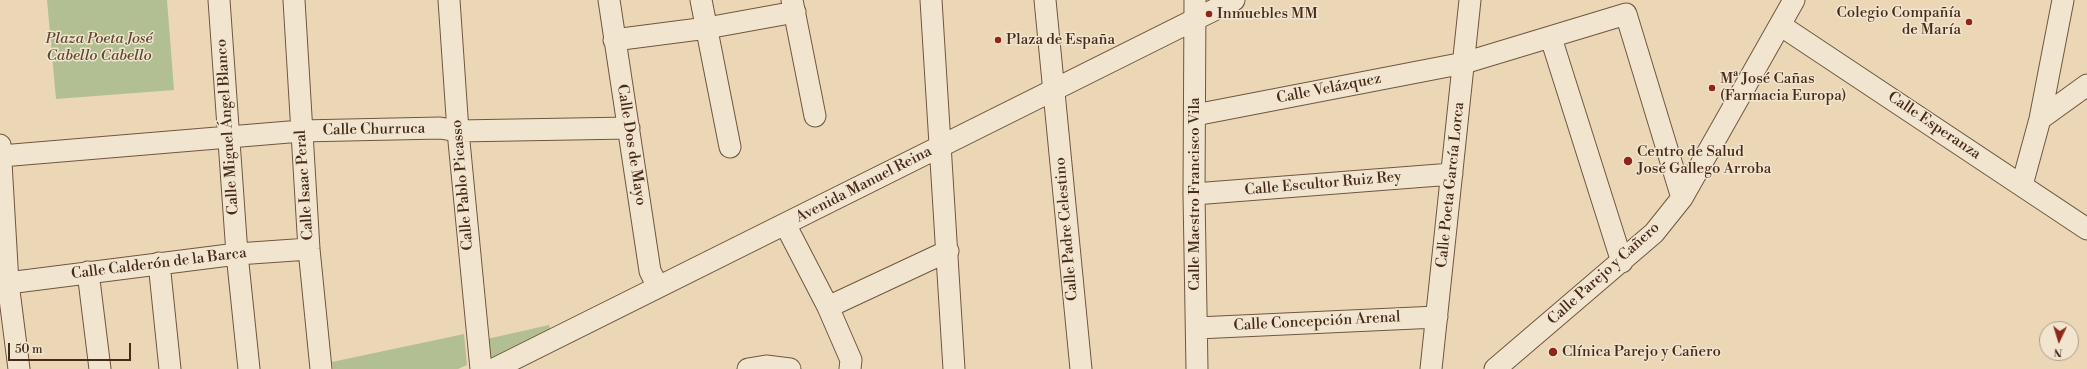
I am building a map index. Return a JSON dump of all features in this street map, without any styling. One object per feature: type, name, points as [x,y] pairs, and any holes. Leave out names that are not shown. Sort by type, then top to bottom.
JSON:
[{"type":"street","name":"Calle Miguel Ángel Blanco","points":[[219,0],[237,254],[249,369]]},
{"type":"street","name":"Calle Isaac Peral","points":[[294,0],[309,249],[321,369]]},
{"type":"street","name":"Calle Pablo Picasso","points":[[449,0],[458,131],[481,369]]},
{"type":"street","name":"Calle Dos de Mayo","points":[[609,0],[650,271],[658,287]]},
{"type":"street","points":[[702,0],[730,147]]},
{"type":"street","points":[[931,0],[942,146],[954,369]]},
{"type":"street","points":[[1045,0],[1054,88]]},
{"type":"street","name":"Avenida Manuel Reina","points":[[494,369],[942,146],[1054,88],[1195,10],[1234,0]]},
{"type":"street","name":"Calle Poeta García Lorca","points":[[1431,369],[1470,0]]},
{"type":"street","name":"Calle Parejo y Cañero","points":[[1496,369],[1654,234],[1682,198],[1794,0]]},
{"type":"street","points":[[2022,185],[2040,119],[2064,0]]},
{"type":"street","points":[[614,40],[707,28],[793,6],[815,116]]},
{"type":"street","name":"Calle Maestro Francisco Vila","points":[[1195,10],[1194,194],[1197,369]]},
{"type":"street","name":"Calle Velázquez","points":[[1195,115],[1464,63],[1551,38],[1626,14],[1682,198]]},
{"type":"street","name":"Calle Esperanza","points":[[1780,25],[2087,229]]},
{"type":"street","points":[[1551,38],[1622,262]]},
{"type":"street","points":[[2040,119],[2086,87]]},
{"type":"street","name":"Calle Padre Celestino","points":[[1054,88],[1080,369]]},
{"type":"street","name":"Calle Churruca","points":[[0,150],[228,137],[301,131],[440,128],[458,131],[629,128]]},
{"type":"street","points":[[0,150],[4,280],[19,369]]},
{"type":"street","name":"Calle Escultor Ruiz Rey","points":[[1194,194],[1452,174]]},
{"type":"street","points":[[785,224],[828,307],[851,360],[850,369]]},
{"type":"street","name":"Calle Calderón de la Barca","points":[[4,280],[88,272],[237,254],[309,249]]},
{"type":"street","points":[[828,307],[948,252]]},
{"type":"street","points":[[159,263],[170,369]]},
{"type":"street","points":[[88,272],[100,369]]},
{"type":"street","name":"Calle Concepción Arenal","points":[[1197,328],[1437,317]]},
{"type":"street","points":[[748,369],[766,366],[790,369]]},
{"type":"green space","name":"Plaza Poeta José Cabello Cabello","points":[[47,0],[167,0],[174,90],[56,99]]},
{"type":"green space","points":[[549,325],[553,337],[492,367],[487,339]]},
{"type":"green space","points":[[464,334],[467,365],[458,369],[333,369],[332,362]]},
{"type":"place","name":"Inmuebles MM","points":[[1209,14]]},
{"type":"place","name":"Colegio Compañía de María","points":[[1969,22]]},
{"type":"place","name":"Plaza de España","points":[[998,40]]},
{"type":"place","name":"Mª José Cañas (Farmacia Europa)","points":[[1712,88]]},
{"type":"place","name":"Centro de Salud José Gallego Arroba","points":[[1628,161]]},
{"type":"place","name":"Clínica Parejo y Cañero","points":[[1553,352]]}]
